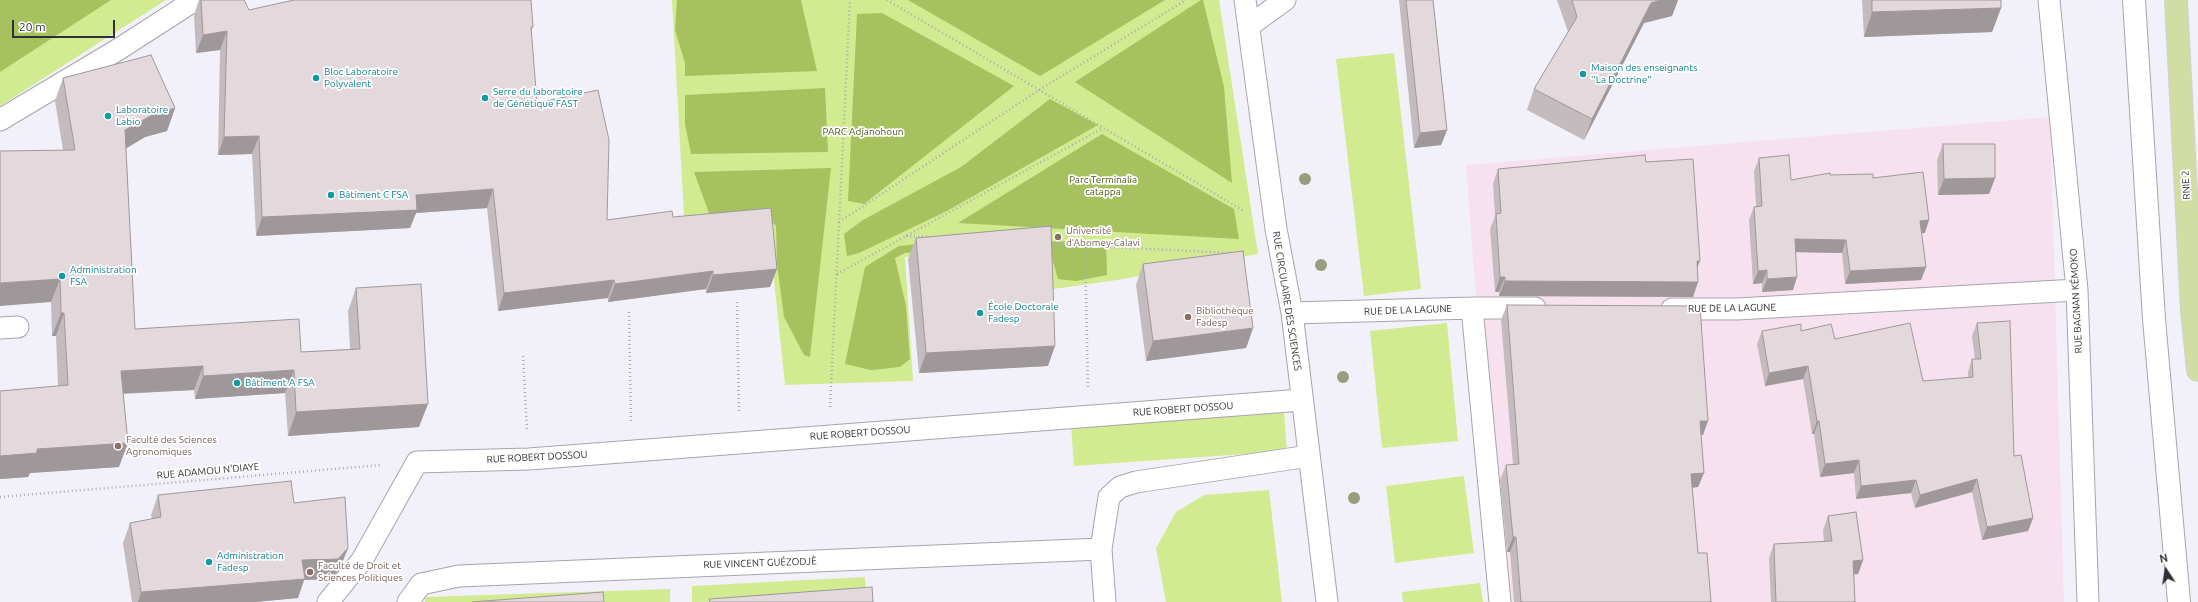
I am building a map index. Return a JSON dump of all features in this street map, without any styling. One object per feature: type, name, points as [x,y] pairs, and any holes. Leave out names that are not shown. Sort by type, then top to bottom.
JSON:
[{"type":"highway","name":"RNIE 2","points":[[2176,0],[2192,302],[2198,370]]},
{"type":"street","points":[[2134,0],[2154,319],[2179,602]]},
{"type":"lane","points":[[0,120],[119,49],[195,0]]},
{"type":"lane","name":"RUE CIRCULAIRE DES SCIENCES","points":[[1245,0],[1276,229],[1292,313],[1327,602]]},
{"type":"lane","points":[[1249,26],[1285,0]]},
{"type":"lane","name":"RUE BAGNAN KÉMOKO","points":[[2049,0],[2077,290],[2088,602]]},
{"type":"lane","name":"RUE DE LA LAGUNE","points":[[1651,308],[1736,309],[2077,290]]},
{"type":"lane","points":[[1472,308],[1500,602]]},
{"type":"lane","name":"RUE DE LA LAGUNE","points":[[1292,313],[1472,308],[1558,308]]},
{"type":"lane","name":"RUE ROBERT DOSSOU","points":[[417,462],[529,458],[632,451],[1302,400]]},
{"type":"lane","points":[[1104,602],[1101,549],[1110,497],[1120,487],[1136,482],[1309,456]]},
{"type":"lane","points":[[328,602],[362,560],[417,462]]},
{"type":"lane","name":"RUE VINCENT GUÉZODJÈ","points":[[408,602],[421,584],[459,576],[1101,549]]},
{"type":"path","points":[[829,436],[850,0]]},
{"type":"path","points":[[886,0],[1276,229]]},
{"type":"path","points":[[839,222],[1039,90],[1186,0]]},
{"type":"path","points":[[837,274],[1103,128]]},
{"type":"path","points":[[906,236],[938,237]]},
{"type":"path","points":[[1046,244],[1234,253]]},
{"type":"path","points":[[1085,246],[1088,416]]},
{"type":"path","points":[[737,302],[740,442]]},
{"type":"path","points":[[629,312],[632,451]]},
{"type":"path","points":[[523,356],[529,458]]},
{"type":"path","name":"RUE ADAMOU N'DIAYE","points":[[0,497],[417,462]]},
{"type":"shaded area","points":[[2050,117],[2064,602],[1499,602],[1466,165]]},
{"type":"green space","points":[[0,0],[166,0],[0,106]]},
{"type":"green space","points":[[0,0],[111,0],[0,72]]},
{"type":"green space","name":"PARC Adjanohoun","points":[[672,0],[1219,0],[1258,254],[1117,280],[1053,289],[1045,246],[905,257],[913,381],[785,385],[768,223],[684,216]]},
{"type":"green space","points":[[677,0],[801,0],[817,71],[685,76],[685,63],[675,30]]},
{"type":"green space","points":[[908,0],[1165,0],[1040,76]]},
{"type":"green space","points":[[1203,0],[1224,87],[1232,183],[1075,82]]},
{"type":"green space","points":[[882,13],[1014,86],[864,204],[848,201],[857,14]]},
{"type":"green space","points":[[1394,53],[1421,289],[1364,296],[1336,59]]},
{"type":"green space","points":[[825,88],[828,152],[691,154],[685,124],[685,95]]},
{"type":"green space","points":[[1050,99],[1098,125],[947,211],[859,253],[847,256],[844,234],[863,220],[961,167]]},
{"type":"green space","name":"Parc Terminalia catappa","points":[[1102,134],[1234,209],[1239,239],[958,223]]},
{"type":"green space","points":[[831,168],[810,357],[804,355],[784,317],[777,264],[776,226],[763,212],[709,213],[694,172]]},
{"type":"green space","points":[[953,240],[1106,242],[1107,275],[1076,281],[1058,279],[1050,251],[1046,244],[905,253],[895,258],[906,306],[910,359],[900,367],[871,370],[845,364],[865,267],[899,246]]},
{"type":"green space","points":[[1447,323],[1458,441],[1382,448],[1370,331]]},
{"type":"green space","points":[[1284,411],[1287,451],[1074,466],[1071,425]]},
{"type":"green space","points":[[1464,476],[1474,553],[1395,563],[1386,486]]},
{"type":"green space","points":[[1269,490],[1282,602],[1166,602],[1156,548],[1176,512],[1204,495]]},
{"type":"green space","points":[[865,577],[866,600],[692,602],[692,586]]},
{"type":"green space","points":[[1480,583],[1483,602],[1403,602],[1402,592]]},
{"type":"green space","points":[[670,589],[670,602],[425,602],[425,597]]},
{"type":"building","points":[[201,0],[244,0],[249,10],[294,0],[531,0],[533,27],[531,27],[537,103],[598,90],[609,140],[607,220],[672,211],[673,217],[771,208],[777,269],[713,275],[713,271],[615,284],[614,280],[504,293],[493,189],[416,195],[417,210],[262,217],[259,136],[224,137],[227,31],[203,35]]},
{"type":"building","points":[[1406,0],[1433,0],[1447,130],[1420,133]]},
{"type":"building","name":"Maison des enseignants ''La Doctrine''","points":[[1572,0],[1661,0],[1651,3],[1592,119],[1534,89],[1577,17]]},
{"type":"building","points":[[1872,0],[2001,0],[2001,8],[1872,12]]},
{"type":"building","points":[[151,55],[175,108],[154,114],[125,130],[135,329],[299,319],[301,352],[360,349],[356,288],[421,284],[428,404],[296,412],[294,370],[203,376],[203,366],[121,371],[128,443],[37,449],[37,453],[0,456],[0,391],[68,385],[64,313],[61,313],[60,279],[0,283],[0,151],[75,150],[63,78]]},
{"type":"building","points":[[1943,144],[1995,144],[1995,178],[1944,179]]},
{"type":"building","points":[[1645,155],[1646,162],[1693,159],[1700,261],[1697,261],[1698,282],[1505,281],[1505,277],[1500,277],[1496,214],[1501,213],[1498,169]]},
{"type":"building","points":[[1789,155],[1791,180],[1830,173],[1830,175],[1873,174],[1873,178],[1923,172],[1929,220],[1920,221],[1926,267],[1850,271],[1846,240],[1795,239],[1797,277],[1767,279],[1767,270],[1758,271],[1754,207],[1762,206],[1759,158]]},
{"type":"building","name":"École Doctorale Fadesp","points":[[1051,226],[1055,346],[926,353],[916,238]]},
{"type":"building","points":[[1243,251],[1253,328],[1153,341],[1143,264]]},
{"type":"building","points":[[1507,305],[1700,306],[1708,421],[1700,421],[1704,473],[1691,474],[1698,553],[1707,553],[1711,602],[1521,602],[1516,537],[1513,537],[1506,465],[1519,464]]},
{"type":"building","points":[[2010,321],[2014,456],[2021,455],[2033,518],[1987,527],[1977,479],[1920,495],[1916,480],[1861,486],[1859,460],[1825,464],[1819,421],[1817,421],[1808,366],[1769,373],[1762,331],[1801,324],[1801,331],[1831,324],[1835,339],[1910,323],[1923,381],[1973,377],[1972,359],[1981,359],[1977,323]]},
{"type":"building","name":"Administration Fadesp","points":[[291,481],[294,503],[345,497],[348,548],[338,559],[302,560],[305,579],[141,592],[130,523],[161,517],[158,495]]},
{"type":"building","points":[[1856,512],[1863,560],[1853,561],[1855,602],[1776,602],[1774,544],[1832,541],[1828,516]]},
{"type":"building","points":[[872,587],[873,602],[710,602],[709,599]]},
{"type":"building","points":[[603,592],[604,602],[472,602]]},
{"type":"place","name":"Maison des enseignants ''La Doctrine''","points":[[1583,74]]},
{"type":"place","name":"Bloc Laboratoire Polyvalent","points":[[316,78]]},
{"type":"place","name":"Serre du laboratoire de Génétique FAST","points":[[485,98]]},
{"type":"place","name":"Laboratoire Labio","points":[[108,116]]},
{"type":"place","name":"Bâtiment C FSA","points":[[331,195]]},
{"type":"place","name":"Université d'Abomey-Calavi","points":[[1058,237]]},
{"type":"place","name":"Administration FSA","points":[[62,276]]},
{"type":"place","name":"École Doctorale Fadesp","points":[[980,313]]},
{"type":"place","name":"Bibliothèque Fadesp","points":[[1188,317]]},
{"type":"place","name":"Bâtiment A FSA","points":[[237,383]]},
{"type":"place","name":"Faculté des Sciences Agronomiques","points":[[118,446]]},
{"type":"place","name":"Administration Fadesp","points":[[209,562]]},
{"type":"place","name":"Faculté de Droit et Sciences Politiques","points":[[310,572]]}]
